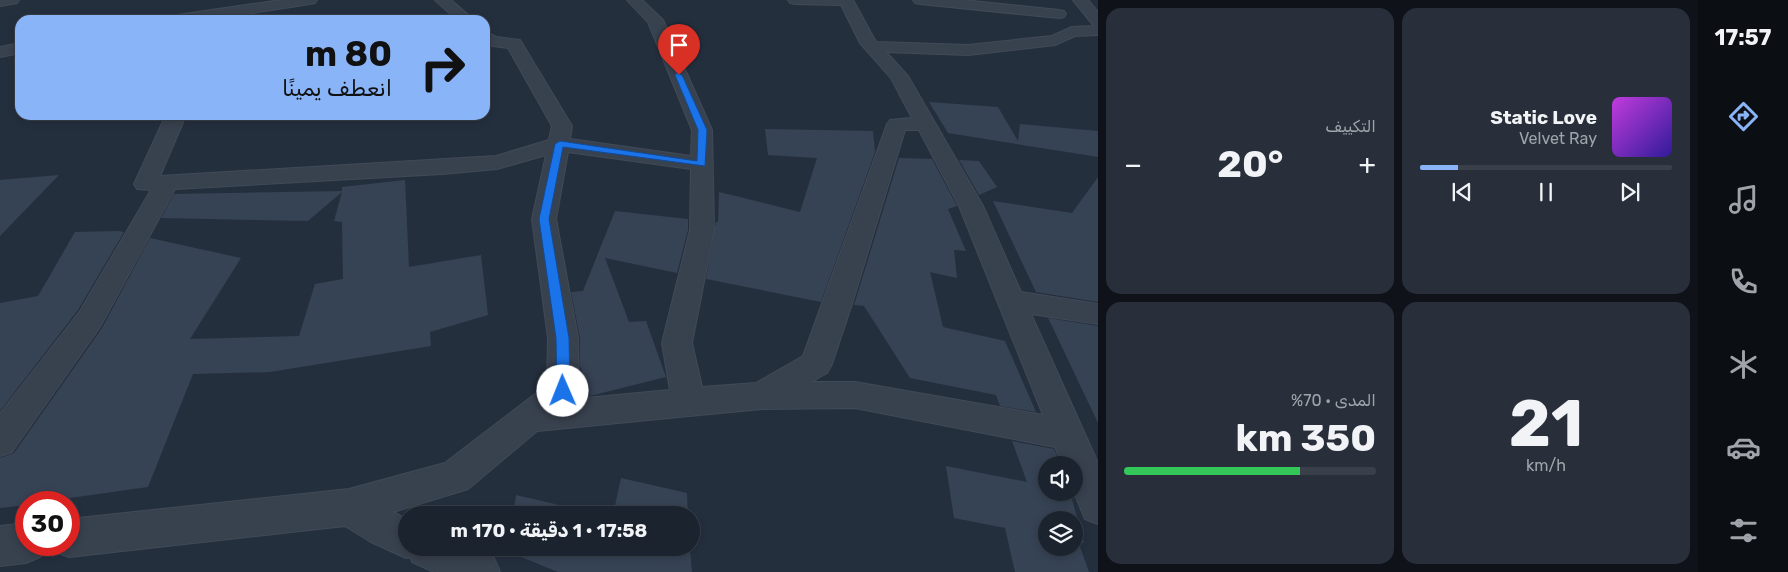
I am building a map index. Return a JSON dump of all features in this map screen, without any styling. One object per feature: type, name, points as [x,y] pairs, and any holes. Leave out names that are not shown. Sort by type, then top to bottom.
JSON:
[{"type":"street","points":[[0,2],[12,0]]},
{"type":"street","points":[[223,15],[310,0]]},
{"type":"street","points":[[442,0],[460,15]]},
{"type":"street","points":[[634,0],[655,20],[702,130],[702,230],[677,343],[689,402]]},
{"type":"street","points":[[795,0],[847,0],[871,46],[899,76],[971,206],[1098,506]]},
{"type":"street","points":[[920,0],[1059,14]]},
{"type":"street","points":[[1023,0],[1098,29]]},
{"type":"street","points":[[1089,5],[1098,22]]},
{"type":"street","points":[[871,46],[968,50],[1055,40],[1072,32],[1098,29]]},
{"type":"street","points":[[80,537],[349,507],[455,477],[563,391],[562,338],[544,219],[562,126],[514,42],[492,42],[490,40]]},
{"type":"street","points":[[0,52],[15,49]]},
{"type":"street","points":[[490,54],[518,50]]},
{"type":"street","points":[[174,120],[145,184],[497,162],[560,144],[702,164]]},
{"type":"street","points":[[762,396],[816,364],[838,304],[897,124],[926,124]]},
{"type":"street","points":[[0,441],[90,319],[167,183]]},
{"type":"street","points":[[1012,301],[1098,314]]},
{"type":"street","points":[[528,418],[762,396],[854,395],[1068,434]]},
{"type":"street","points":[[349,507],[398,535]]},
{"type":"street","points":[[0,546],[15,544]]},
{"type":"street","points":[[444,556],[480,572]]},
{"type":"building","points":[[929,102],[998,107],[1018,141],[1020,124],[1098,131],[1098,157],[948,133]]},
{"type":"building","points":[[765,129],[873,131],[875,152],[821,302],[706,279],[716,222],[718,222],[719,192],[800,212],[817,158],[768,155]]},
{"type":"building","points":[[899,158],[932,159],[957,206],[948,209],[966,251],[954,250],[957,278],[930,272],[943,327],[1005,341],[1036,412],[1000,406],[996,395],[910,378],[864,306],[854,305]]},
{"type":"building","points":[[959,160],[979,161],[997,187],[979,195]]},
{"type":"building","points":[[59,175],[0,236],[0,180]]},
{"type":"building","points":[[1098,177],[1098,302],[1036,292],[993,201],[1072,213]]},
{"type":"building","points":[[405,180],[409,267],[481,255],[488,315],[430,332],[431,346],[270,372],[193,374],[148,487],[80,497],[80,491],[15,491],[15,506],[0,508],[0,458],[14,453],[102,328],[150,238],[241,258],[190,339],[299,336],[315,284],[343,279],[342,222],[334,221],[342,192],[308,221],[161,218],[174,194],[342,191],[342,187]]},
{"type":"building","points":[[615,211],[688,219],[688,230],[677,273],[605,258],[629,322],[646,321],[666,377],[590,396],[580,366],[580,338],[571,292],[583,291]]},
{"type":"building","points":[[75,232],[124,232],[78,310],[0,411],[0,303],[38,296]]},
{"type":"building","points":[[1048,318],[1098,326],[1098,423],[1052,326]]},
{"type":"building","points":[[1012,441],[1054,449],[1057,456],[1038,456],[1038,501],[1072,501],[1075,511],[1038,511],[1038,556],[1083,555],[1089,572],[1015,572],[1005,528],[954,518],[946,466],[1027,482]]},
{"type":"building","points":[[621,478],[687,493],[688,506],[615,506]]},
{"type":"building","points":[[516,495],[563,506],[514,506]]},
{"type":"building","points":[[518,556],[691,556],[692,572],[558,572]]},
{"type":"route","points":[[563,391],[562,338],[544,219],[560,144],[702,164],[702,130],[679,75]]}]
